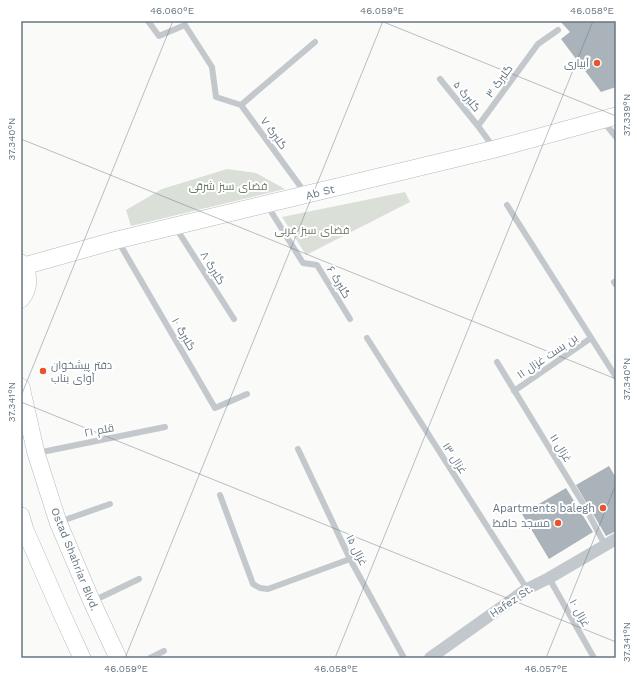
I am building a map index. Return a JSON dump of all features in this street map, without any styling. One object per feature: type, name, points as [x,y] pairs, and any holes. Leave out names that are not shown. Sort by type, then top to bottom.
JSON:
[{"type":"main road","name":"Ab St","points":[[22,264],[495,149],[609,118]]},
{"type":"main road","points":[[22,264],[28,281],[22,300]]},
{"type":"main road","name":"Ostad Shahriar Blvd.","points":[[21,387],[36,453],[58,522],[118,658]]},
{"type":"main road","points":[[21,516],[25,530],[82,658]]},
{"type":"street","name":"Hafez St.","points":[[430,658],[527,589],[611,542]]},
{"type":"lane","points":[[148,21],[159,36],[186,25],[212,67],[216,97],[241,105],[315,42]]},
{"type":"lane","name":"گلبرگ ۳","points":[[478,126],[538,44],[558,30]]},
{"type":"lane","name":"گلبرگ ۵","points":[[440,79],[478,126]]},
{"type":"lane","name":"گلبرگ ۷","points":[[241,105],[306,195]]},
{"type":"lane","points":[[609,118],[616,137]]},
{"type":"lane","points":[[478,126],[495,149]]},
{"type":"lane","name":"گلبرگ ۶","points":[[267,205],[303,263],[317,265],[350,319]]},
{"type":"lane","points":[[507,205],[616,377]]},
{"type":"lane","name":"گلبرگ ۸","points":[[175,226],[234,319]]},
{"type":"lane","name":"گلبرگ ۱۰","points":[[117,240],[215,408],[247,394]]},
{"type":"lane","name":"غزال ۱۳","points":[[367,338],[527,589]]},
{"type":"lane","name":"بن بست غزال ۱۱","points":[[514,391],[591,338]]},
{"type":"lane","name":"غزال ۱۱","points":[[497,362],[584,505],[611,542]]},
{"type":"lane","name":"قلم ۲۱","points":[[36,453],[165,427]]},
{"type":"lane","name":"غزال ۱۵","points":[[298,449],[350,559],[404,658]]},
{"type":"lane","points":[[220,495],[253,584],[260,588],[268,589],[350,559]]},
{"type":"lane","points":[[58,522],[110,504]]},
{"type":"lane","name":"غزال ۱۰","points":[[549,578],[594,658]]},
{"type":"lane","points":[[92,602],[139,580]]},
{"type":"lane","points":[[150,658],[164,652]]},
{"type":"green space","name":"فضای سبز شرقی","points":[[227,169],[256,173],[285,189],[131,226],[126,210],[162,189]]},
{"type":"green space","name":"فضای سبز غربی","points":[[405,192],[410,202],[306,255],[282,217]]},
{"type":"building","name":"آبیاری","points":[[560,21],[616,21],[616,87],[601,92],[561,39],[570,32]]},
{"type":"building","name":"Apartments balegh","points":[[609,466],[616,478],[616,531],[606,536],[576,485]]},
{"type":"building","name":"مسجد حافظ","points":[[566,488],[593,532],[549,559],[522,514]]},
{"type":"place","name":"آبیاری","points":[[597,63]]},
{"type":"place","name":"دفتر پیشخوان آوای بناب","points":[[43,371]]},
{"type":"place","name":"Apartments balegh","points":[[603,508]]},
{"type":"place","name":"مسجد حافظ","points":[[558,523]]}]
